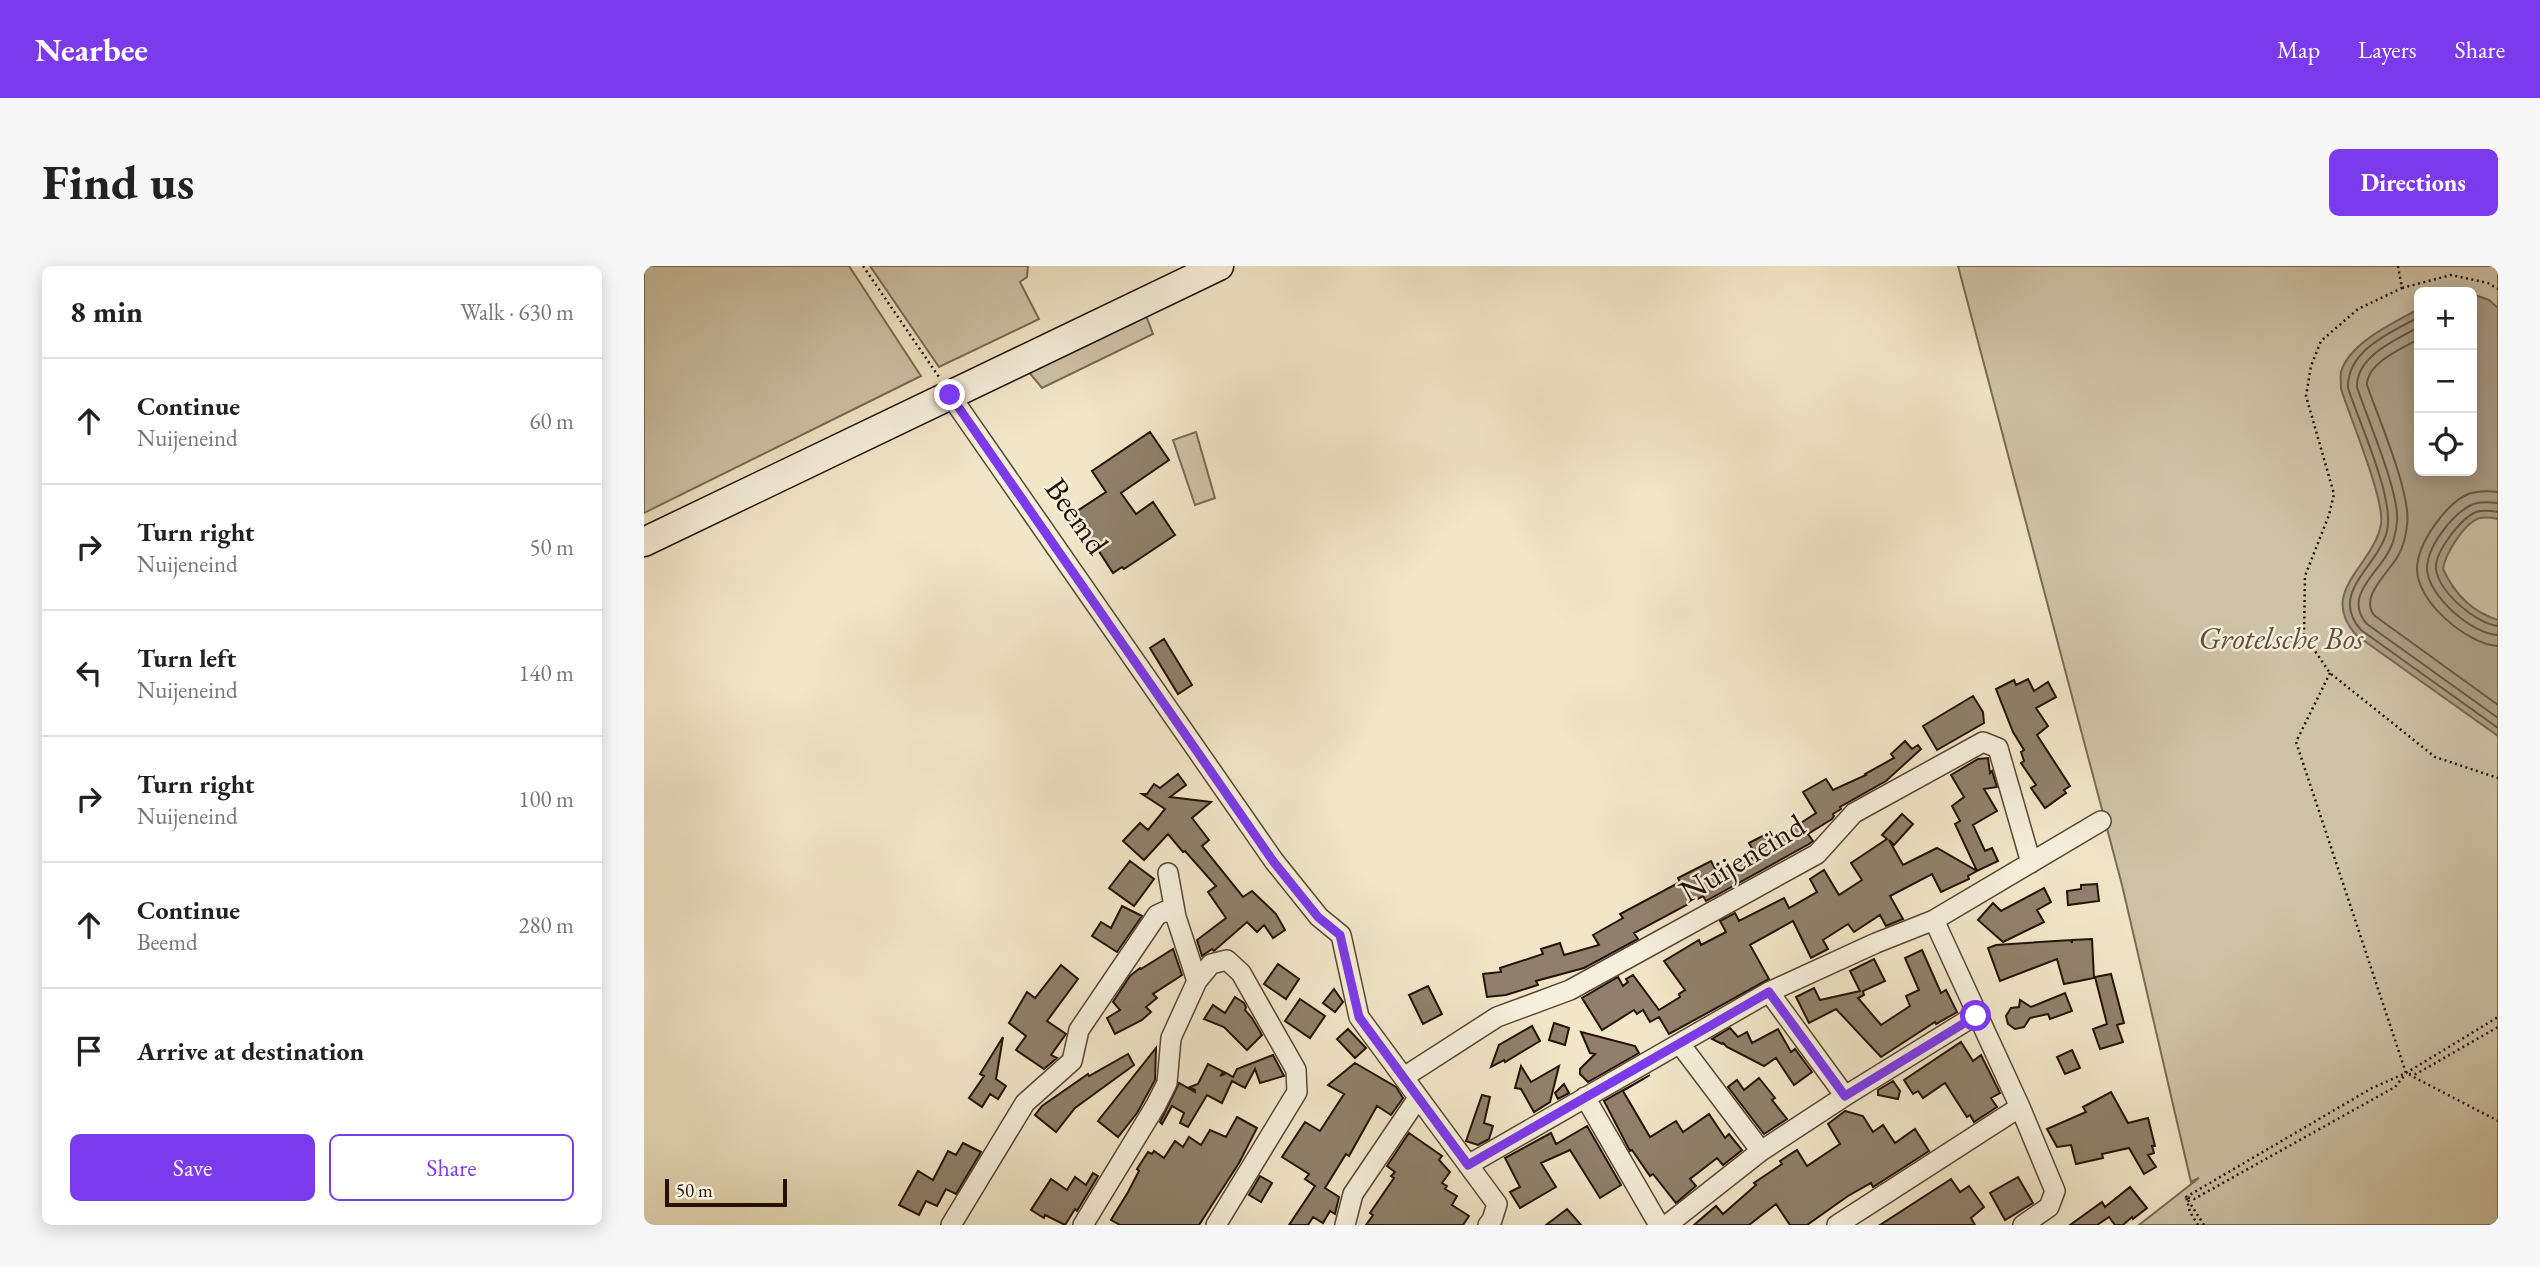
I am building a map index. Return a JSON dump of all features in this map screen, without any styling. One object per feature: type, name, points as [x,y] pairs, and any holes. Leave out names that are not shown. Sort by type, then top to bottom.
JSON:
[{"type":"street","points":[[644,542],[1219,266]]},
{"type":"street","name":"Beemd","points":[[950,395],[1273,861],[1318,917],[1340,935],[1359,1017],[1404,1077]]},
{"type":"street","name":"Nuijeneind","points":[[1404,1077],[1497,1017],[1570,990],[1817,854],[1854,813],[1983,742],[1998,748],[2031,863]]},
{"type":"street","points":[[1468,1165],[1769,992],[1876,943],[1934,920],[2101,821]]},
{"type":"street","points":[[1168,873],[1176,917],[1197,981]]},
{"type":"street","points":[[951,1225],[1025,1103],[1073,1061],[1079,1030],[1157,915],[1168,910],[1176,917]]},
{"type":"street","points":[[1934,920],[2020,1107],[2055,1191],[2049,1207],[2022,1225]]},
{"type":"street","points":[[1083,1225],[1167,1083],[1171,1038],[1197,981],[1211,964],[1227,960],[1241,973],[1296,1070],[1297,1091],[1287,1112],[1216,1225]]},
{"type":"street","points":[[1769,992],[1845,1096]]},
{"type":"street","points":[[1667,1225],[1761,1151],[1976,1016]]},
{"type":"street","points":[[1680,1044],[1761,1151]]},
{"type":"street","points":[[1404,1077],[1497,1204],[1493,1220],[1488,1225]]},
{"type":"street","points":[[1585,1097],[1659,1225]]},
{"type":"street","points":[[1345,1225],[1353,1194],[1419,1098]]},
{"type":"street","points":[[1836,1225],[2020,1107]]},
{"type":"path","points":[[863,266],[950,395]]},
{"type":"path","points":[[2398,266],[2402,288]]},
{"type":"path","points":[[2498,289],[2488,283],[2451,275],[2402,288],[2358,309],[2321,341],[2311,366],[2306,396],[2334,494],[2329,515],[2305,576],[2304,635],[2330,673],[2434,757],[2498,778]]},
{"type":"path","points":[[2330,673],[2296,742],[2406,1073],[2498,1121]]},
{"type":"path","points":[[2186,1197],[2372,1088],[2406,1073],[2498,1017]]},
{"type":"path","points":[[2406,1073],[2416,1074],[2498,1027]]},
{"type":"path","points":[[2186,1197],[2194,1199],[2395,1087],[2406,1073]]},
{"type":"path","points":[[2186,1197],[2190,1212],[2198,1225]]},
{"type":"path","points":[[2186,1197],[2204,1225]]},
{"type":"green space","points":[[644,266],[849,266],[921,376],[644,513]]},
{"type":"green space","points":[[870,266],[1028,266],[1027,277],[1020,282],[1039,319],[939,367]]},
{"type":"green space","name":"Grotelsche Bos","points":[[1958,266],[2498,266],[2498,1225],[2139,1225],[2199,1178],[2191,1182],[2122,885]]},
{"type":"green space","points":[[1145,313],[1153,334],[1042,388],[1028,371]]},
{"type":"green space","points":[[1196,432],[1215,498],[1195,505],[1173,440]]},
{"type":"water","points":[[2477,296],[2489,300],[2498,308],[2498,519],[2480,518],[2468,526],[2452,547],[2443,569],[2453,586],[2472,607],[2498,620],[2498,736],[2356,635],[2346,619],[2342,605],[2351,579],[2376,539],[2381,524],[2381,512],[2341,389],[2341,372],[2353,352],[2386,327],[2414,312],[2414,476],[2477,476]]},
{"type":"building","points":[[1150,432],[1169,460],[1121,493],[1136,514],[1153,502],[1175,535],[1124,569],[1122,567],[1113,573],[1084,528],[1081,530],[1071,515],[1106,492],[1092,471]]},
{"type":"building","points":[[1164,639],[1192,685],[1178,694],[1150,648]]},
{"type":"building","points":[[2028,679],[2034,691],[2048,682],[2056,697],[2036,708],[2048,726],[2037,735],[2070,786],[2064,790],[2066,793],[2045,808],[2031,788],[2036,785],[2021,763],[2024,761],[2021,752],[2024,750],[2013,732],[1996,689],[2014,680],[2016,685]]},
{"type":"building","points":[[1973,696],[1983,712],[1984,723],[1937,750],[1923,726]]},
{"type":"building","points":[[1905,741],[1912,749],[1918,745],[1921,749],[1886,781],[1840,807],[1832,819],[1808,834],[1813,841],[1809,844],[1706,901],[1703,896],[1634,933],[1638,939],[1584,968],[1536,981],[1538,985],[1506,995],[1487,997],[1483,974],[1501,972],[1500,968],[1543,954],[1541,949],[1560,943],[1564,955],[1599,945],[1593,935],[1623,918],[1620,914],[1680,882],[1678,878],[1711,861],[1719,876],[1756,856],[1749,843],[1770,832],[1773,838],[1783,832],[1784,834],[1816,813],[1803,792],[1826,779],[1833,790],[1866,775],[1894,758],[1891,754]]},
{"type":"building","points":[[1988,758],[1990,773],[1992,771],[1997,787],[1984,789],[1997,811],[1973,825],[1985,851],[1992,848],[1998,861],[1977,871],[1955,824],[1960,821],[1952,806],[1964,797],[1951,775],[1978,759]]},
{"type":"building","points":[[1178,774],[1186,785],[1170,797],[1211,802],[1192,818],[1209,840],[1202,846],[1243,897],[1252,891],[1276,914],[1285,930],[1273,938],[1264,925],[1257,932],[1247,922],[1214,951],[1212,949],[1202,956],[1197,940],[1226,918],[1208,892],[1216,886],[1168,834],[1144,860],[1123,841],[1140,823],[1148,830],[1165,809],[1142,794],[1147,794],[1154,784],[1160,788]]},
{"type":"building","points":[[1902,814],[1913,824],[1894,845],[1889,840],[1903,865],[1937,848],[1977,871],[1968,876],[1969,879],[1941,892],[1932,874],[1890,896],[1903,919],[1886,926],[1880,915],[1854,932],[1848,924],[1823,940],[1828,949],[1811,958],[1793,921],[1750,945],[1769,979],[1669,1034],[1659,1017],[1650,1022],[1643,1010],[1637,1014],[1634,1010],[1602,1030],[1582,998],[1618,977],[1623,986],[1628,982],[1626,979],[1633,975],[1659,1010],[1680,997],[1679,994],[1685,990],[1664,961],[1699,940],[1701,945],[1726,932],[1720,921],[1735,913],[1739,921],[1784,898],[1789,908],[1817,892],[1810,879],[1824,870],[1839,895],[1862,880],[1851,863],[1887,839],[1882,835]]},
{"type":"building","points":[[1130,861],[1154,879],[1134,906],[1109,888]]},
{"type":"building","points":[[2097,884],[2099,901],[2068,905],[2067,891],[2081,889],[2081,885]]},
{"type":"building","points":[[2044,888],[2051,902],[2037,910],[2044,922],[2003,942],[1978,920],[1993,903],[2001,911]]},
{"type":"building","points":[[1122,906],[1142,916],[1117,952],[1092,936],[1101,922],[1111,928]]},
{"type":"building","points":[[2092,939],[2094,978],[2064,984],[2057,959],[2000,981],[1988,948],[1996,945],[2071,940],[2072,943],[2072,940]]},
{"type":"building","points":[[1173,949],[1182,975],[1153,994],[1157,998],[1146,1007],[1151,1012],[1142,1020],[1115,1034],[1107,1018],[1120,1010],[1113,1002],[1130,976]]},
{"type":"building","points":[[1922,950],[1941,993],[1946,990],[1957,1012],[1936,1024],[1935,1022],[1881,1057],[1836,1009],[1809,1023],[1796,997],[1814,988],[1820,1000],[1860,991],[1850,971],[1874,959],[1885,981],[1863,991],[1864,995],[1858,998],[1881,1025],[1910,1006],[1906,996],[1919,990],[1905,958]]},
{"type":"building","points":[[1278,964],[1299,979],[1286,999],[1264,984]]},
{"type":"building","points":[[1061,965],[1078,979],[1047,1021],[1066,1034],[1051,1055],[1057,1058],[1044,1069],[1016,1050],[1026,1036],[1009,1023],[1027,992],[1035,998]]},
{"type":"building","points":[[2111,974],[2124,1023],[2117,1025],[2123,1042],[2100,1049],[2093,1029],[2107,1024],[2095,977]]},
{"type":"building","points":[[1428,986],[1442,1014],[1423,1024],[1409,995]]},
{"type":"building","points":[[1334,989],[1343,1002],[1335,1012],[1323,1003]]},
{"type":"building","points":[[2065,993],[2072,1011],[2050,1019],[2048,1014],[2030,1018],[2024,1027],[2015,1029],[2008,1024],[2006,1016],[2011,1008],[2019,1007],[2020,1000],[2031,1007]]},
{"type":"building","points":[[1235,997],[1244,1003],[1245,1010],[1262,1035],[1247,1050],[1224,1027],[1204,1019],[1213,1005],[1225,1013]]},
{"type":"building","points":[[1300,999],[1325,1016],[1310,1038],[1285,1021]]},
{"type":"building","points":[[1554,1023],[1569,1028],[1565,1045],[1549,1040]]},
{"type":"building","points":[[1532,1026],[1540,1041],[1505,1062],[1504,1060],[1491,1067],[1499,1045]]},
{"type":"building","points":[[1730,1028],[1738,1037],[1747,1032],[1752,1043],[1778,1029],[1791,1052],[1795,1049],[1812,1072],[1794,1085],[1776,1058],[1764,1066],[1712,1039]]},
{"type":"building","points":[[1348,1029],[1366,1048],[1355,1058],[1337,1039]]},
{"type":"building","points":[[1581,1032],[1635,1046],[1639,1053],[1588,1082],[1580,1074],[1580,1069],[1595,1054],[1590,1053]]},
{"type":"building","points":[[1003,1037],[996,1079],[1006,1086],[998,1099],[990,1094],[982,1107],[969,1098],[984,1076],[980,1074]]},
{"type":"building","points":[[1961,1042],[1973,1061],[1981,1055],[2000,1093],[1991,1098],[1997,1107],[1974,1122],[1970,1115],[1967,1117],[1945,1083],[1923,1098],[1918,1091],[1913,1094],[1904,1080]]},
{"type":"building","points":[[1156,1048],[1155,1080],[1137,1113],[1118,1137],[1098,1121]]},
{"type":"building","points":[[2072,1050],[2080,1068],[2065,1074],[2057,1057]]},
{"type":"building","points":[[1128,1054],[1134,1065],[1075,1108],[1056,1132],[1035,1115],[1042,1106],[1088,1074],[1089,1076]]},
{"type":"building","points":[[1273,1055],[1284,1076],[1260,1083],[1255,1069],[1245,1088],[1232,1081],[1222,1103],[1207,1095],[1188,1127],[1180,1123],[1184,1113],[1172,1106],[1162,1124],[1160,1122],[1179,1083],[1195,1092],[1190,1087],[1198,1084],[1208,1064],[1224,1072],[1220,1076],[1226,1073],[1233,1077],[1237,1069]]},
{"type":"building","points":[[1355,1063],[1396,1087],[1403,1098],[1391,1115],[1377,1106],[1349,1156],[1346,1154],[1325,1188],[1339,1197],[1335,1214],[1330,1211],[1323,1223],[1313,1217],[1308,1225],[1289,1225],[1315,1186],[1305,1179],[1309,1174],[1282,1157],[1305,1122],[1320,1131],[1344,1094],[1328,1085]]},
{"type":"building","points":[[1521,1066],[1531,1082],[1559,1066],[1550,1102],[1534,1112],[1521,1089],[1515,1088]]},
{"type":"building","points":[[1650,1075],[1623,1091],[1650,1137],[1676,1121],[1683,1132],[1709,1114],[1725,1138],[1729,1134],[1742,1150],[1723,1165],[1717,1158],[1690,1179],[1696,1186],[1676,1203],[1653,1174],[1650,1176],[1632,1150],[1630,1151],[1604,1101]]},
{"type":"building","points":[[1759,1078],[1787,1119],[1764,1134],[1728,1087],[1737,1080],[1744,1090]]},
{"type":"building","points":[[1893,1081],[1900,1091],[1898,1099],[1878,1095],[1878,1090]]},
{"type":"building","points":[[1564,1084],[1569,1093],[1558,1099],[1555,1093]]},
{"type":"building","points":[[2111,1092],[2128,1123],[2148,1118],[2155,1146],[2152,1146],[2154,1153],[2148,1155],[2156,1167],[2144,1174],[2129,1148],[2076,1164],[2071,1145],[2057,1147],[2047,1129],[2086,1112],[2083,1107]]},
{"type":"building","points":[[1482,1095],[1490,1097],[1484,1123],[1493,1126],[1489,1139],[1478,1145],[1466,1141]]},
{"type":"building","points":[[1845,1111],[1863,1116],[1873,1132],[1883,1125],[1895,1143],[1915,1129],[1929,1151],[1873,1187],[1871,1183],[1848,1196],[1807,1225],[1790,1225],[1776,1204],[1749,1225],[1694,1225],[1716,1206],[1723,1214],[1756,1185],[1754,1183],[1797,1150],[1807,1166],[1840,1144],[1828,1124]]},
{"type":"building","points":[[1237,1117],[1257,1128],[1239,1163],[1199,1225],[1120,1225],[1111,1220],[1148,1152],[1152,1154],[1154,1151],[1164,1158],[1175,1141],[1183,1147],[1189,1137],[1201,1145],[1210,1130],[1226,1137]]},
{"type":"building","points":[[1587,1126],[1621,1185],[1600,1198],[1570,1150],[1541,1163],[1556,1187],[1520,1208],[1510,1192],[1520,1187],[1505,1158],[1551,1133],[1556,1144]]},
{"type":"building","points":[[1409,1133],[1442,1156],[1439,1160],[1450,1172],[1442,1183],[1447,1186],[1445,1189],[1457,1196],[1452,1205],[1469,1216],[1463,1225],[1366,1225],[1373,1215],[1370,1213],[1394,1178],[1391,1176],[1395,1172],[1387,1166]]},
{"type":"building","points":[[963,1143],[981,1152],[956,1194],[946,1189],[937,1206],[926,1201],[919,1215],[899,1205],[918,1171],[933,1180],[948,1151],[956,1155]]},
{"type":"building","points":[[1093,1173],[1098,1176],[1077,1211],[1075,1209],[1065,1225],[1031,1210],[1051,1179],[1067,1190],[1075,1177],[1086,1185]]},
{"type":"building","points":[[1260,1176],[1272,1183],[1261,1202],[1249,1195]]},
{"type":"building","points":[[2018,1177],[2033,1203],[2005,1220],[1990,1193]]},
{"type":"building","points":[[1951,1179],[1960,1192],[1969,1186],[1984,1207],[1971,1218],[1975,1225],[1880,1225]]},
{"type":"building","points":[[2130,1187],[2147,1208],[2133,1219],[2132,1217],[2123,1225],[2115,1225],[2109,1217],[2097,1225],[2070,1225],[2102,1202],[2105,1207]]},
{"type":"building","points":[[1567,1209],[1581,1225],[1546,1225]]},
{"type":"route","points":[[950,395],[1273,861],[1318,917],[1340,935],[1359,1017],[1468,1165],[1769,992],[1845,1096],[1976,1016]]}]
